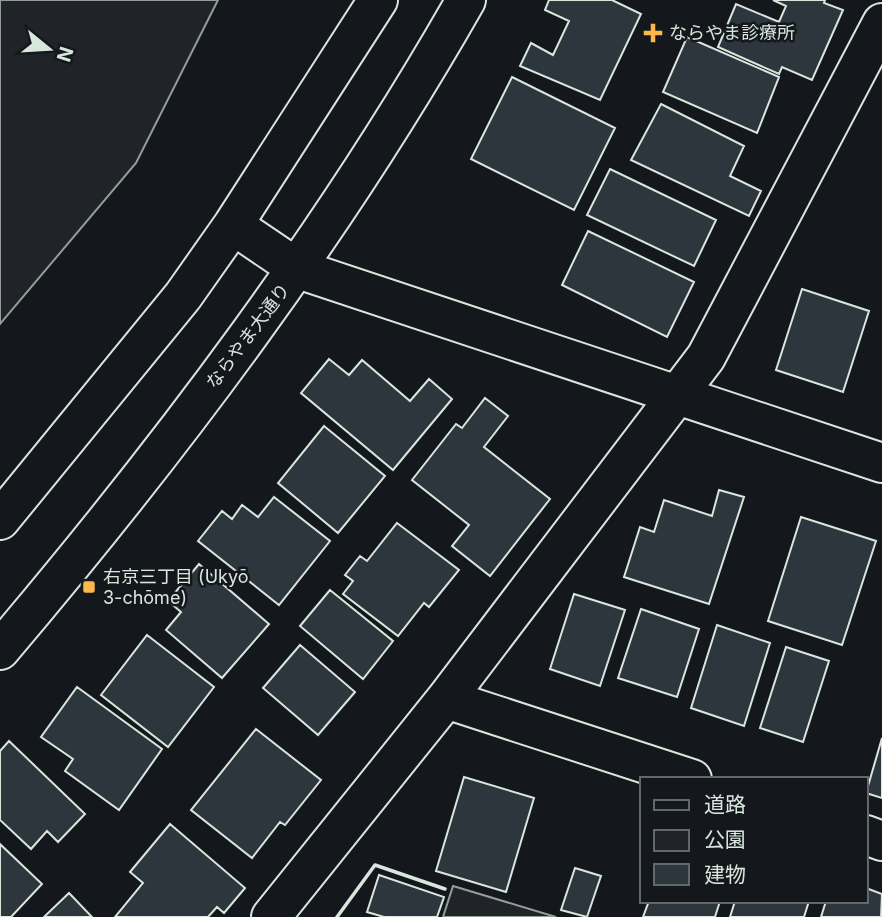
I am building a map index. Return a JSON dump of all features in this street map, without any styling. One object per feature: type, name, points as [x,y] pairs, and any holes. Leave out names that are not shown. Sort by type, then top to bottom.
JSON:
[{"type":"street","points":[[0,520],[183,296],[233,225],[378,0]]},
{"type":"street","name":"ならやま大通り","points":[[0,650],[182,424],[298,269],[433,57],[466,0]]},
{"type":"street","points":[[271,917],[446,699],[706,357],[871,70],[882,23]]},
{"type":"street","points":[[233,225],[298,269],[882,463]]},
{"type":"street","points":[[446,699],[686,777]]},
{"type":"green space","points":[[0,0],[218,0],[136,163],[0,324]]},
{"type":"green space","points":[[453,886],[556,917],[443,917]]},
{"type":"building","points":[[549,0],[612,0],[641,14],[600,100],[520,66],[531,43],[553,55],[569,21],[545,10]]},
{"type":"building","points":[[773,0],[825,0],[824,3],[843,10],[812,80],[782,67],[779,74],[718,47],[736,4],[779,22],[786,6]]},
{"type":"building","points":[[687,37],[779,77],[757,133],[663,92]]},
{"type":"building","points":[[512,77],[615,128],[574,210],[471,159]]},
{"type":"building","points":[[661,104],[744,146],[730,176],[761,191],[749,216],[631,160]]},
{"type":"building","points":[[610,169],[716,220],[694,266],[587,215]]},
{"type":"building","points":[[588,231],[694,282],[667,337],[562,285]]},
{"type":"building","points":[[802,289],[869,311],[843,392],[776,370]]},
{"type":"building","points":[[329,359],[349,375],[362,360],[410,401],[429,379],[452,399],[393,470],[301,393]]},
{"type":"building","points":[[485,398],[508,416],[484,447],[550,499],[490,576],[452,546],[469,525],[412,480],[456,424],[462,428]]},
{"type":"building","points":[[324,426],[385,476],[338,533],[278,483]]},
{"type":"building","points":[[719,490],[744,497],[709,604],[624,577],[640,527],[654,532],[664,500],[712,516]]},
{"type":"building","points":[[274,497],[330,541],[279,605],[198,541],[222,511],[232,519],[242,505],[258,517]]},
{"type":"building","points":[[801,517],[876,541],[842,645],[768,621]]},
{"type":"building","points":[[397,523],[459,570],[429,607],[424,603],[398,636],[343,594],[353,581],[345,575],[360,556],[367,561]]},
{"type":"building","points":[[199,564],[269,624],[222,678],[166,630],[181,612],[168,601]]},
{"type":"building","points":[[330,590],[393,641],[363,679],[300,626]]},
{"type":"building","points":[[574,594],[625,610],[600,686],[550,669]]},
{"type":"building","points":[[641,609],[699,629],[677,697],[618,678]]},
{"type":"building","points":[[717,625],[770,643],[744,726],[691,708]]},
{"type":"building","points":[[147,635],[214,687],[168,747],[101,695]]},
{"type":"building","points":[[300,645],[355,692],[318,735],[263,688]]},
{"type":"building","points":[[786,647],[829,661],[803,742],[760,728]]},
{"type":"building","points":[[77,687],[162,749],[119,810],[65,771],[73,759],[41,737]]},
{"type":"building","points":[[256,729],[321,780],[285,825],[280,822],[252,858],[191,810]]},
{"type":"building","points":[[882,738],[882,798],[868,794]]},
{"type":"building","points":[[9,741],[85,814],[58,842],[47,831],[31,849],[0,820],[0,751]]},
{"type":"building","points":[[464,777],[534,798],[506,892],[436,871]]},
{"type":"building","points":[[170,824],[245,888],[224,913],[217,907],[208,917],[115,917],[143,883],[130,872]]},
{"type":"building","points":[[0,844],[42,884],[11,917],[0,917]]},
{"type":"building","points":[[575,868],[601,876],[587,917],[561,910]]},
{"type":"building","points":[[379,875],[444,897],[437,917],[384,917],[367,912]]},
{"type":"building","points":[[868,889],[882,894],[881,917],[821,917],[825,903],[868,903]]},
{"type":"building","points":[[69,893],[92,917],[44,917]]},
{"type":"building","points":[[648,903],[719,903],[715,917],[643,917]]},
{"type":"building","points":[[734,903],[808,903],[804,917],[730,917]]},
{"type":"wall","points":[[337,917],[375,865],[445,889]]},
{"type":"place","name":"ならやま診療所","points":[[653,33]]},
{"type":"place","name":"右京三丁目 (Ukyō 3-chōme)","points":[[89,587]]}]
